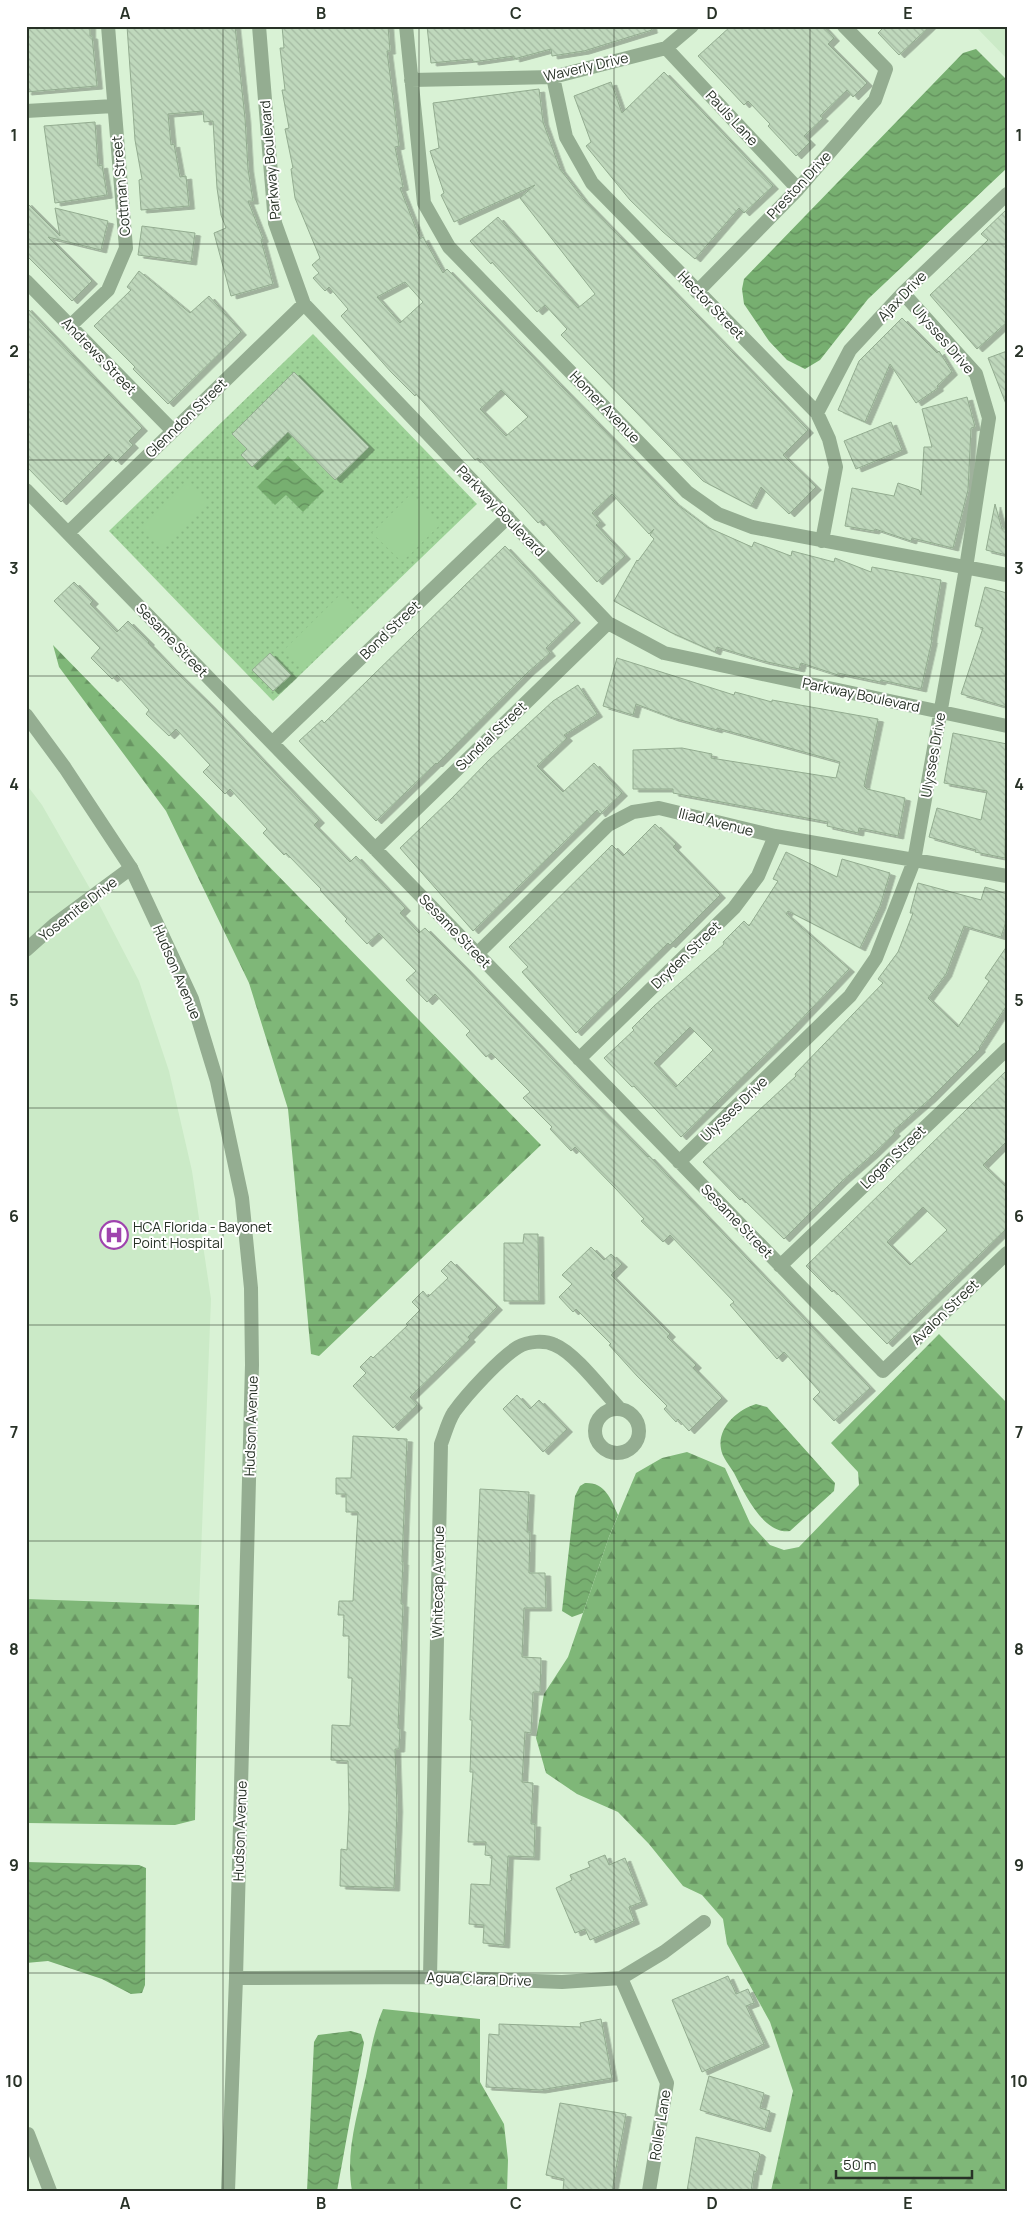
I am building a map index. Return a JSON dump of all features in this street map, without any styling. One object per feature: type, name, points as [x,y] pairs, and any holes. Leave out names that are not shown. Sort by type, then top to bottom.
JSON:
[{"type":"street","name":"Cottman Street","points":[[70,326],[108,290],[126,248],[108,26]]},
{"type":"street","name":"Parkway Boulevard","points":[[259,26],[274,223],[304,304],[608,623],[664,653],[1007,726]]},
{"type":"street","name":"Homer Avenue","points":[[406,26],[424,204],[449,247],[687,492],[718,514],[752,528],[1007,575]]},
{"type":"street","name":"Waverly Drive","points":[[412,80],[553,77],[666,48],[692,26]]},
{"type":"street","name":"Preston Drive","points":[[697,292],[798,189],[875,100],[886,69],[844,26]]},
{"type":"street","name":"Pauls Lane","points":[[666,48],[798,189]]},
{"type":"street","name":"Hector Street","points":[[553,77],[566,138],[592,182],[697,292],[817,413],[829,439],[836,467],[822,541]]},
{"type":"street","points":[[26,111],[114,106]]},
{"type":"street","name":"Ajax Drive","points":[[817,413],[850,350],[903,293],[1006,193]]},
{"type":"street","name":"Andrews Street","points":[[26,281],[172,432]]},
{"type":"street","name":"Ulysses Drive","points":[[680,1162],[850,996],[876,958],[914,860],[966,568],[989,418],[976,374],[903,293]]},
{"type":"street","name":"Glenndon Street","points":[[68,533],[304,304]]},
{"type":"street","name":"Sesame Street","points":[[26,490],[883,1372]]},
{"type":"street","name":"Bond Street","points":[[272,743],[508,517]]},
{"type":"street","name":"Sundial Street","points":[[374,849],[608,623]]},
{"type":"street","name":"Hudson Avenue","points":[[26,714],[65,768],[131,868],[192,999],[217,1081],[242,1198],[252,1288],[252,1365],[236,1978],[228,2191]]},
{"type":"street","name":"Iliad Avenue","points":[[477,954],[608,825],[633,812],[659,808],[775,836],[1007,876]]},
{"type":"street","name":"Dryden Street","points":[[579,1059],[734,908],[758,876],[775,836]]},
{"type":"street","name":"Yosemite Drive","points":[[26,950],[54,925],[131,868]]},
{"type":"street","name":"Logan Street","points":[[780,1266],[1007,1049]]},
{"type":"street","name":"Avalon Street","points":[[883,1372],[1007,1253]]},
{"type":"street","name":"Whitecap Avenue","points":[[430,1977],[441,1444],[453,1414],[473,1389],[511,1352],[526,1344],[543,1342],[556,1345],[572,1356],[620,1409]]},
{"type":"street","name":"Agua Clara Drive","points":[[236,1978],[430,1977],[562,1982],[622,1978],[664,1952],[704,1922]]},
{"type":"street","name":"Roller Lane","points":[[622,1978],[667,2083],[649,2191]]},
{"type":"street","points":[[28,2134],[50,2191]]},
{"type":"shaded area","points":[[975,26],[1007,26],[1007,59]]},
{"type":"shaded area","points":[[313,334],[477,504],[273,701],[109,531]]},
{"type":"shaded area","points":[[188,482],[209,503],[163,549],[141,527]]},
{"type":"shaded area","points":[[411,494],[441,524],[402,562],[372,533]]},
{"type":"shaded area","points":[[342,593],[358,610],[302,666],[285,649]]},
{"type":"shaded area","name":"HCA Florida - Bayonet Point Hospital","points":[[26,784],[42,805],[100,906],[139,981],[169,1071],[192,1171],[211,1299],[199,1605],[26,1600]]},
{"type":"green space","points":[[53,645],[541,1145],[319,1356],[311,1354],[288,1109],[249,983],[166,811],[59,667]]},
{"type":"green space","points":[[939,1334],[1007,1403],[1007,2191],[771,2191],[793,2091],[770,2022],[727,1944],[723,1919],[702,1895],[683,1886],[649,1844],[618,1812],[577,1794],[546,1773],[536,1738],[544,1694],[568,1657],[609,1537],[636,1473],[662,1458],[687,1452],[725,1468],[750,1523],[770,1545],[784,1550],[799,1547],[859,1485],[858,1472],[831,1443]]},
{"type":"green space","points":[[26,1599],[199,1605],[195,1820],[175,1825],[26,1823]]},
{"type":"green space","points":[[383,2009],[480,2019],[480,2082],[504,2124],[508,2160],[507,2191],[352,2191],[350,2162],[353,2133],[373,2042]]},
{"type":"water","points":[[976,49],[1007,80],[1007,168],[868,299],[820,360],[805,369],[787,360],[769,341],[744,304],[742,289],[744,279],[963,53]]},
{"type":"water","points":[[288,456],[324,491],[303,512],[286,495],[275,505],[257,487]]},
{"type":"water","points":[[756,1404],[767,1407],[835,1483],[834,1491],[790,1531],[780,1530],[771,1526],[756,1511],[722,1452],[721,1441],[725,1427],[736,1415]]},
{"type":"water","points":[[585,1483],[592,1483],[602,1488],[610,1498],[618,1515],[583,1613],[572,1617],[562,1611],[575,1496],[580,1486]]},
{"type":"water","points":[[26,1862],[139,1865],[146,1868],[145,1985],[142,1993],[131,1994],[102,1979],[48,1961],[26,1963]]},
{"type":"water","points":[[351,2031],[361,2034],[364,2043],[337,2191],[307,2191],[314,2042],[318,2035]]},
{"type":"building","points":[[26,26],[90,26],[97,86],[26,92]]},
{"type":"building","points":[[127,26],[235,26],[245,118],[248,169],[253,201],[248,201],[263,239],[261,240],[273,284],[231,296],[214,233],[226,228],[221,215],[217,188],[213,121],[204,122],[203,111],[168,114],[171,145],[174,144],[180,177],[186,176],[189,206],[141,210],[139,180],[142,179],[135,140]]},
{"type":"building","points":[[282,26],[388,26],[390,51],[387,51],[399,146],[395,147],[403,187],[400,188],[420,239],[423,237],[443,273],[447,269],[674,502],[707,527],[752,547],[754,542],[791,556],[792,551],[834,562],[835,558],[871,572],[872,567],[941,580],[932,640],[921,689],[881,680],[880,682],[838,673],[838,675],[801,663],[799,669],[763,661],[717,647],[715,652],[670,632],[614,601],[637,560],[654,539],[650,535],[654,529],[649,534],[612,494],[592,513],[600,522],[596,525],[625,556],[597,582],[542,520],[538,523],[478,458],[475,460],[416,394],[415,396],[391,372],[341,316],[348,309],[329,287],[325,291],[313,278],[319,273],[312,265],[320,258],[295,198],[291,169],[293,168],[285,129],[289,128],[282,90],[285,90],[280,48],[284,48]],"holes":[[[405,282],[423,302],[400,323],[377,297]],[[501,390],[528,417],[506,436],[480,409]]]},
{"type":"building","points":[[427,26],[651,26],[652,30],[584,51],[552,56],[551,49],[514,59],[514,56],[473,62],[472,59],[431,63]]},
{"type":"building","points":[[731,26],[823,26],[834,38],[828,44],[867,83],[853,97],[847,90],[820,116],[823,118],[804,136],[810,142],[796,156],[748,101],[744,105],[698,56]]},
{"type":"building","points":[[885,26],[930,26],[899,55],[878,33]]},
{"type":"building","points":[[664,72],[773,186],[744,213],[739,208],[695,259],[663,232],[630,200],[586,146],[591,142],[574,96],[611,82],[622,113]]},
{"type":"building","points":[[539,89],[543,122],[560,169],[583,199],[808,430],[783,455],[816,487],[789,514],[761,487],[751,506],[703,481],[561,335],[567,329],[545,305],[537,312],[492,262],[491,264],[470,241],[498,217],[578,308],[595,294],[520,198],[535,185],[454,222],[441,195],[444,193],[430,151],[439,148],[433,103]]},
{"type":"building","points":[[95,122],[98,166],[102,165],[107,195],[55,203],[44,126]]},
{"type":"building","points":[[26,202],[60,236],[55,208],[108,221],[101,250],[48,237],[92,281],[72,301],[26,255]]},
{"type":"building","points":[[1007,209],[1007,322],[977,349],[930,295],[988,240],[981,234]]},
{"type":"building","points":[[142,226],[195,233],[191,262],[138,255]]},
{"type":"building","points":[[139,271],[190,313],[209,296],[241,332],[168,404],[133,369],[135,367],[94,326],[131,290],[127,287]]},
{"type":"building","points":[[26,307],[142,428],[129,441],[133,445],[116,462],[109,454],[61,502],[26,466]]},
{"type":"building","points":[[902,318],[937,353],[939,351],[952,372],[937,386],[938,388],[916,403],[890,364],[865,422],[838,410],[859,361]]},
{"type":"building","points":[[1007,351],[1007,404],[1006,404],[988,358]]},
{"type":"building","points":[[294,372],[369,447],[335,480],[288,432],[252,467],[241,455],[247,449],[232,434]]},
{"type":"building","points":[[967,397],[975,427],[971,428],[968,490],[953,548],[912,538],[911,541],[875,529],[874,531],[845,526],[852,488],[894,496],[898,483],[919,490],[921,495],[924,447],[932,447],[922,409]]},
{"type":"building","points":[[891,422],[902,450],[856,469],[844,441]]},
{"type":"building","points":[[995,504],[1002,529],[1007,529],[1007,555],[986,550]]},
{"type":"building","points":[[505,546],[575,620],[546,648],[550,653],[528,672],[437,764],[376,821],[299,741],[322,720],[324,723]]},
{"type":"building","points":[[74,582],[93,601],[90,604],[117,632],[128,621],[149,642],[319,820],[314,825],[350,862],[356,856],[405,908],[400,913],[419,933],[425,928],[463,966],[578,1086],[649,1156],[870,1388],[834,1421],[813,1399],[820,1392],[784,1352],[777,1359],[730,1305],[734,1302],[670,1235],[663,1242],[641,1221],[644,1219],[575,1147],[571,1151],[550,1129],[552,1127],[523,1098],[530,1092],[491,1053],[486,1057],[466,1035],[470,1031],[435,994],[427,1002],[406,980],[416,971],[379,933],[367,944],[345,921],[347,919],[321,889],[286,853],[284,855],[263,833],[267,829],[230,789],[225,794],[203,772],[210,765],[176,729],[169,736],[146,714],[149,710],[117,675],[112,679],[91,658],[100,648],[54,601]]},
{"type":"building","points":[[985,587],[1007,593],[1007,707],[961,694],[983,628],[975,626]]},
{"type":"building","points":[[270,653],[291,675],[273,691],[252,670]]},
{"type":"building","points":[[617,658],[734,695],[735,692],[772,702],[772,700],[878,719],[864,786],[867,789],[905,798],[898,836],[859,828],[858,833],[827,826],[828,822],[673,793],[673,789],[633,789],[633,750],[682,748],[712,754],[711,758],[836,778],[840,762],[717,728],[717,730],[673,718],[636,704],[633,715],[603,706]]},
{"type":"building","points":[[578,685],[597,714],[564,735],[567,738],[537,766],[563,792],[594,763],[622,793],[600,814],[597,810],[473,931],[400,848],[489,760],[553,701]]},
{"type":"building","points":[[953,733],[1007,744],[1005,858],[975,852],[976,850],[929,837],[937,808],[981,820],[987,791],[944,783]]},
{"type":"building","points":[[655,824],[676,844],[673,847],[720,895],[670,945],[668,943],[576,1033],[522,972],[528,967],[509,947],[612,845],[623,856]]},
{"type":"building","points":[[786,852],[837,877],[842,859],[890,873],[880,906],[860,948],[788,911],[786,914],[849,969],[792,1029],[681,1137],[634,1086],[632,1087],[604,1058],[634,1030],[632,1028],[654,1006],[724,944],[723,942],[744,921],[749,926],[778,881],[773,879]],"holes":[[[690,1027],[713,1050],[676,1087],[654,1063]]]},
{"type":"building","points":[[918,883],[981,900],[985,887],[1007,894],[1007,918],[1001,937],[964,926],[946,974],[928,998],[958,1027],[989,981],[985,978],[1007,946],[1007,1005],[980,1049],[931,1098],[893,1131],[895,1133],[842,1181],[784,1239],[742,1198],[740,1200],[703,1162],[796,1076],[795,1074],[883,983],[878,979],[898,952],[913,913],[910,913]]},
{"type":"building","points":[[1007,1070],[1007,1141],[983,1165],[1007,1188],[1007,1228],[887,1344],[834,1290],[832,1292],[806,1266]],"holes":[[[923,1207],[947,1230],[910,1265],[887,1242]]]},
{"type":"building","points":[[524,1234],[538,1234],[539,1301],[504,1301],[504,1243],[523,1243]]},
{"type":"building","points":[[591,1247],[604,1260],[611,1254],[622,1264],[611,1275],[670,1334],[667,1337],[696,1365],[693,1368],[722,1398],[689,1431],[678,1419],[676,1422],[664,1409],[667,1406],[609,1345],[611,1344],[576,1309],[573,1312],[559,1297],[572,1284],[562,1275]]},
{"type":"building","points":[[451,1261],[497,1307],[468,1337],[470,1339],[410,1397],[417,1405],[393,1428],[353,1386],[366,1373],[360,1367],[371,1356],[373,1358],[408,1325],[406,1324],[420,1310],[412,1302],[423,1291],[428,1297],[448,1278],[441,1271]]},
{"type":"building","points":[[517,1395],[530,1409],[539,1400],[567,1429],[543,1452],[503,1409]]},
{"type":"building","points":[[353,1436],[407,1439],[402,1562],[401,1604],[403,1604],[398,1728],[400,1729],[399,1749],[395,1749],[397,1809],[394,1888],[340,1886],[341,1849],[347,1850],[349,1809],[348,1761],[331,1760],[332,1725],[350,1726],[352,1678],[348,1678],[349,1636],[343,1636],[344,1615],[338,1615],[339,1601],[353,1601],[358,1512],[346,1512],[346,1494],[336,1494],[336,1478],[351,1478]]},
{"type":"building","points":[[480,1489],[529,1492],[527,1532],[530,1532],[529,1573],[545,1573],[546,1608],[524,1608],[522,1657],[541,1658],[540,1692],[533,1692],[531,1733],[525,1732],[522,1782],[533,1783],[531,1824],[535,1824],[534,1857],[508,1856],[504,1945],[483,1943],[484,1925],[469,1924],[471,1884],[490,1885],[492,1856],[485,1855],[486,1842],[468,1842],[473,1772],[470,1772],[472,1720],[470,1720]]},
{"type":"building","points":[[605,1855],[609,1865],[625,1858],[642,1902],[629,1907],[634,1921],[590,1940],[585,1929],[575,1933],[556,1888],[572,1880],[570,1875],[590,1867],[588,1862]]},
{"type":"building","points":[[728,1976],[736,1994],[748,1989],[754,2003],[746,2006],[764,2044],[702,2072],[672,2000]]},
{"type":"building","points":[[601,2019],[612,2078],[540,2090],[486,2087],[489,2034],[499,2035],[499,2024],[581,2027],[580,2023]]},
{"type":"building","points":[[709,2076],[764,2093],[760,2108],[770,2111],[765,2129],[700,2110]]},
{"type":"building","points":[[560,2103],[626,2114],[612,2191],[563,2191],[564,2179],[546,2175]]},
{"type":"building","points":[[696,2137],[758,2152],[760,2154],[756,2172],[754,2171],[751,2191],[687,2191]]},
{"type":"place","name":"HCA Florida - Bayonet Point Hospital","points":[[114,1235]]}]
